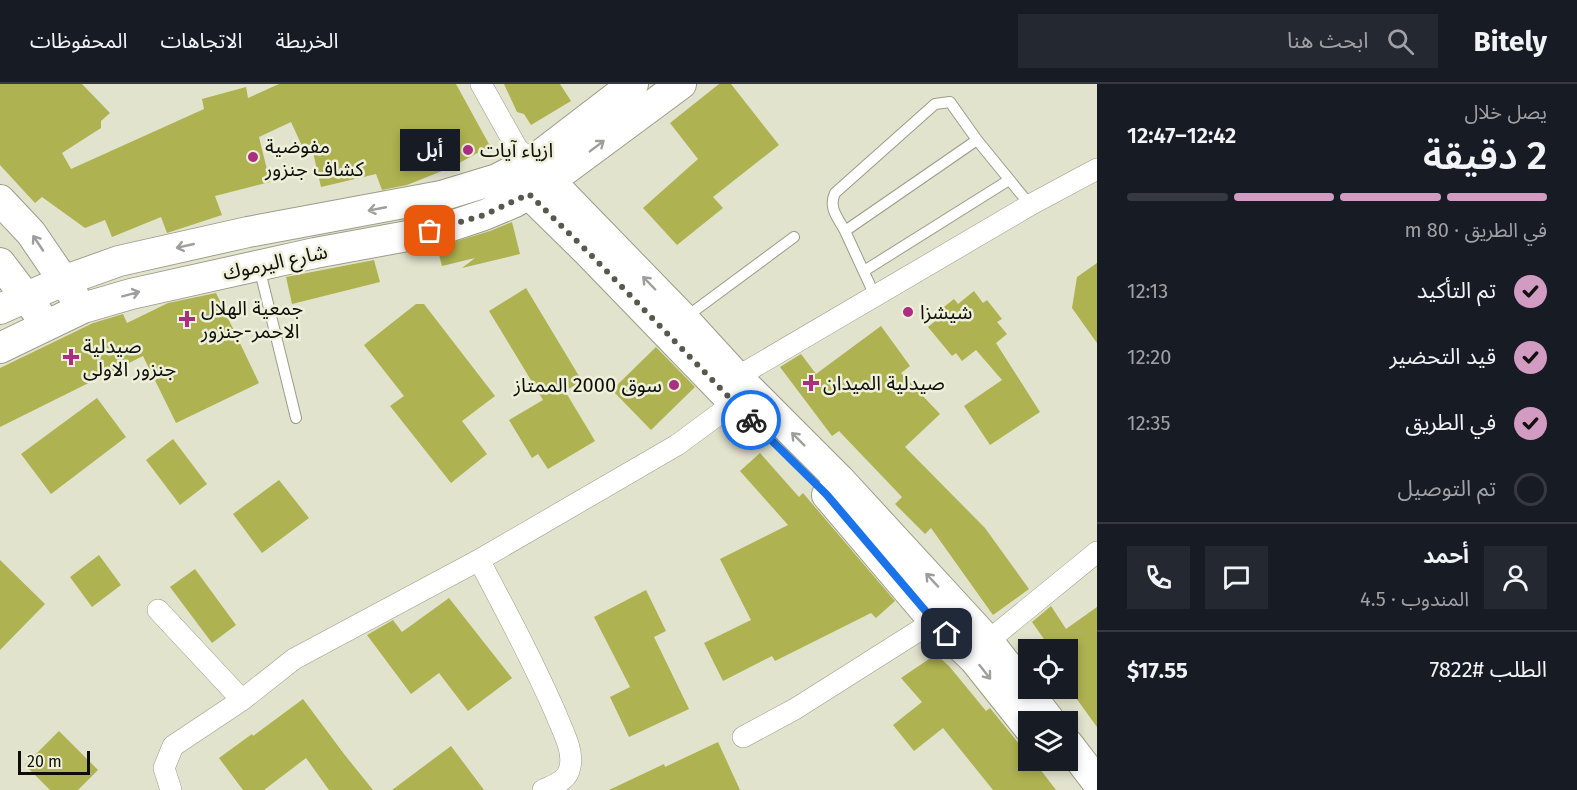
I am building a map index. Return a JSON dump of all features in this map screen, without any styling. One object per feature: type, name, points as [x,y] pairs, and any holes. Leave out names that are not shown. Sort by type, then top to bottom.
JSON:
[{"type":"main road","points":[[529,172],[633,84]]},
{"type":"main road","points":[[529,172],[681,84]]},
{"type":"main road","points":[[529,172],[684,319],[735,390],[934,621],[974,659],[1018,714]]},
{"type":"main road","points":[[529,172],[589,253],[735,390],[840,480],[988,641],[1042,711]]},
{"type":"main road","name":"شارع اليرموك","points":[[0,348],[83,308],[131,294],[315,253],[448,227],[484,215],[529,172]]},
{"type":"main road","name":"شارع اليرموك","points":[[0,309],[63,281],[118,261],[183,246],[441,196],[529,172]]},
{"type":"main road","points":[[0,200],[31,233],[83,308]]},
{"type":"main road","points":[[0,263],[47,325]]},
{"type":"main road","points":[[1078,757],[1097,782]]},
{"type":"main road","points":[[1063,771],[1078,790]]},
{"type":"street","points":[[481,84],[529,172]]},
{"type":"street","points":[[171,790],[164,768],[173,746],[242,700],[294,659],[479,560],[677,445],[735,390],[875,296],[1030,205],[1097,169]]},
{"type":"street","points":[[988,641],[1097,552]]},
{"type":"street","points":[[479,560],[529,652],[567,742],[571,766],[567,775],[560,782],[543,790]]},
{"type":"street","points":[[158,610],[242,700]]},
{"type":"street","points":[[743,737],[795,708],[934,621]]},
{"type":"lane","points":[[875,296],[832,208],[832,200],[835,193],[935,104],[950,102],[976,140],[1030,205]]},
{"type":"lane","points":[[845,231],[976,140]]},
{"type":"lane","points":[[864,270],[1009,180]]},
{"type":"lane","points":[[684,319],[794,237]]},
{"type":"lane","points":[[259,267],[296,418]]},
{"type":"building","points":[[0,84],[82,84],[110,113],[101,121],[101,128],[62,153],[71,169],[204,109],[202,99],[246,87],[248,98],[279,84],[456,84],[490,146],[452,167],[407,185],[382,190],[376,174],[321,187],[311,144],[303,148],[291,122],[259,137],[270,182],[215,196],[222,215],[167,233],[161,217],[112,237],[105,220],[85,228],[42,197],[35,203],[0,165]]},
{"type":"building","points":[[504,84],[560,84],[571,101],[531,125],[524,114],[517,112]]},
{"type":"building","points":[[719,84],[731,84],[779,145],[713,197],[723,208],[677,245],[643,208],[698,159],[670,123]]},
{"type":"building","points":[[512,222],[520,254],[462,268],[475,258],[442,266],[437,247]]},
{"type":"building","points":[[374,260],[380,282],[292,304],[286,277]]},
{"type":"building","points":[[1097,263],[1097,343],[1072,308],[1077,277]]},
{"type":"building","points":[[526,288],[582,381],[565,391],[595,441],[548,469],[538,454],[532,458],[509,420],[543,400],[489,311]]},
{"type":"building","points":[[974,291],[983,303],[987,300],[1002,319],[997,322],[1007,334],[996,343],[1040,412],[990,445],[964,406],[1002,380],[976,350],[962,361],[956,353],[952,356],[928,327],[939,318],[935,314],[954,299],[958,304]]},
{"type":"building","points":[[216,293],[259,383],[176,423],[143,356],[0,427],[0,368],[93,323],[123,314],[127,323],[168,303]]},
{"type":"building","points":[[416,304],[424,304],[495,396],[462,421],[487,454],[451,483],[390,406],[404,396],[364,345]]},
{"type":"building","points":[[881,326],[910,366],[901,373],[940,414],[905,447],[985,528],[1029,589],[993,615],[931,528],[925,534],[895,504],[902,497],[839,431],[832,436],[780,367],[801,354],[816,374]]},
{"type":"building","points":[[656,347],[695,387],[651,430],[612,390]]},
{"type":"building","points":[[97,398],[126,437],[51,494],[21,454]]},
{"type":"building","points":[[173,439],[207,484],[180,505],[146,460]]},
{"type":"building","points":[[760,453],[799,497],[803,493],[895,601],[876,618],[871,613],[775,661],[772,656],[723,681],[704,643],[751,620],[720,559],[788,525],[740,471]]},
{"type":"building","points":[[279,480],[309,518],[262,553],[233,514]]},
{"type":"building","points":[[99,555],[121,585],[92,607],[70,577]]},
{"type":"building","points":[[0,560],[45,604],[0,650]]},
{"type":"building","points":[[195,569],[236,625],[212,643],[170,587]]},
{"type":"building","points":[[646,590],[666,631],[654,637],[689,709],[629,737],[610,697],[630,687],[594,617]]},
{"type":"building","points":[[449,598],[512,678],[468,711],[439,673],[411,694],[367,635],[393,620],[402,632]]},
{"type":"building","points":[[1051,606],[1066,629],[1097,607],[1097,727],[1077,699],[1078,639],[1044,639],[1032,622]]},
{"type":"building","points":[[939,657],[949,666],[986,711],[990,708],[1018,742],[1018,771],[1041,771],[1056,790],[993,790],[943,728],[914,751],[893,725],[922,702],[901,678],[929,659]]},
{"type":"building","points":[[303,699],[373,790],[329,790],[306,758],[264,790],[243,790],[219,758]]},
{"type":"building","points":[[59,731],[98,770],[78,790],[50,790],[25,765]]},
{"type":"building","points":[[718,742],[740,790],[609,790],[664,764],[665,767]]},
{"type":"building","points":[[451,746],[484,790],[392,790]]},
{"type":"way so far","points":[[430,231],[484,215],[529,194],[751,420]]},
{"type":"place","name":"ازياء آيات","points":[[468,150]]},
{"type":"place","name":"مفوضية كشاف جنزور","points":[[253,157]]},
{"type":"place","name":"أبل","points":[[430,231]]},
{"type":"place","name":"شيشزا","points":[[908,312]]},
{"type":"place","name":"جمعية الهلال الاحمر-جنزور","points":[[187,319]]},
{"type":"place","name":"صيدلية جنزور الاولى","points":[[71,357]]},
{"type":"place","name":"صيدلية الميدان","points":[[811,383]]},
{"type":"place","name":"سوق 2000 الممتاز","points":[[674,385]]},
{"type":"route","points":[[751,420],[827,495],[947,634]]}]
